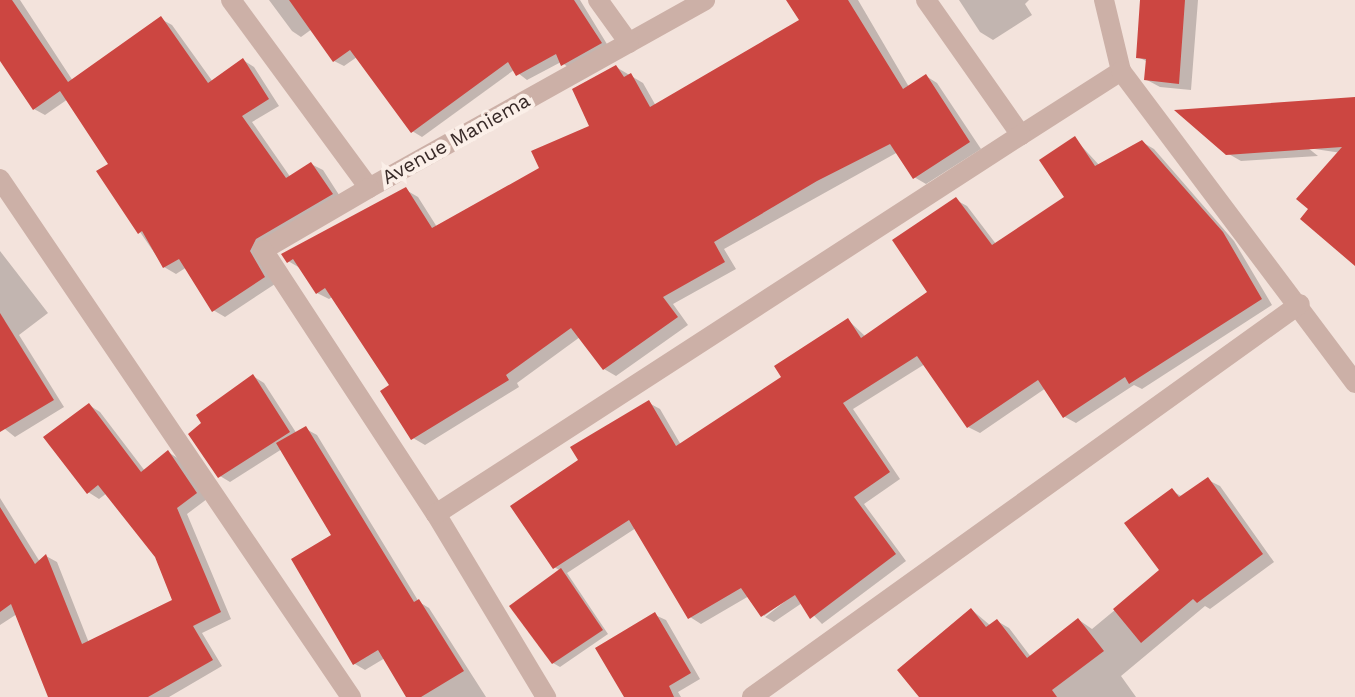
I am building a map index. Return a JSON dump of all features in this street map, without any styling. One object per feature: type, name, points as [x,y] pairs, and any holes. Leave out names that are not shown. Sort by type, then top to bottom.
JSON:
[{"type":"street","name":"Avenue Maniema","points":[[231,0],[369,188],[705,0]]},
{"type":"street","points":[[598,0],[629,43]]},
{"type":"street","points":[[926,0],[1021,135]]},
{"type":"street","points":[[1104,0],[1121,71],[1300,304],[1355,383]]},
{"type":"street","points":[[436,514],[1121,71]]},
{"type":"street","points":[[0,179],[351,697]]},
{"type":"street","points":[[369,188],[263,250],[436,514],[546,697]]},
{"type":"street","points":[[752,697],[1300,304]]},
{"type":"building","points":[[0,0],[12,0],[68,82],[161,16],[208,83],[243,58],[269,99],[242,116],[286,178],[311,162],[333,194],[256,239],[250,251],[265,277],[212,312],[179,259],[163,268],[142,231],[138,234],[96,171],[108,164],[60,91],[33,110],[0,61]]},
{"type":"building","points":[[289,0],[574,0],[602,43],[561,66],[556,54],[516,76],[508,62],[411,133],[350,50],[333,62]]},
{"type":"building","points":[[786,0],[848,0],[903,89],[926,74],[970,142],[913,179],[890,144],[817,181],[714,242],[725,262],[663,297],[678,317],[603,370],[571,328],[506,375],[509,380],[411,440],[380,391],[389,385],[325,288],[316,294],[293,259],[287,263],[281,254],[406,187],[432,228],[539,168],[531,151],[589,126],[572,89],[616,65],[624,77],[631,73],[650,107],[799,20]]},
{"type":"building","points":[[1140,0],[1185,0],[1179,84],[1144,80],[1146,59],[1136,58]]},
{"type":"building","points":[[1355,97],[1355,266],[1300,219],[1308,209],[1296,199],[1342,147],[1226,155],[1174,110]]},
{"type":"building","points":[[1075,136],[1095,166],[1142,140],[1223,232],[1262,299],[1129,384],[1125,377],[1063,418],[1038,380],[967,428],[917,356],[843,403],[890,472],[854,497],[896,554],[810,619],[795,595],[761,617],[741,588],[688,619],[629,520],[553,569],[510,506],[578,460],[570,447],[649,400],[676,446],[781,377],[774,366],[848,318],[861,338],[927,292],[892,240],[956,197],[992,245],[1064,197],[1039,160]]},
{"type":"building","points":[[0,313],[54,400],[0,432]]},
{"type":"building","points":[[253,374],[290,432],[218,478],[188,434],[201,423],[196,415]]},
{"type":"building","points":[[89,403],[141,472],[168,450],[197,493],[177,508],[221,612],[193,626],[213,660],[148,697],[48,697],[11,604],[0,612],[0,507],[35,564],[46,554],[82,644],[172,600],[155,557],[98,485],[87,494],[43,437]]},
{"type":"building","points":[[306,426],[414,602],[419,599],[464,671],[421,697],[406,697],[378,650],[353,665],[291,559],[331,535],[276,443]]},
{"type":"building","points":[[1208,477],[1263,554],[1197,603],[1193,599],[1141,643],[1113,609],[1159,570],[1124,523],[1172,488],[1179,497]]},
{"type":"building","points":[[561,568],[603,630],[552,664],[509,606]]},
{"type":"building","points":[[971,608],[986,627],[997,619],[1027,658],[1078,618],[1104,651],[1052,690],[1057,697],[919,697],[897,670]]},
{"type":"building","points":[[655,612],[691,673],[669,686],[674,697],[624,697],[595,648]]}]
